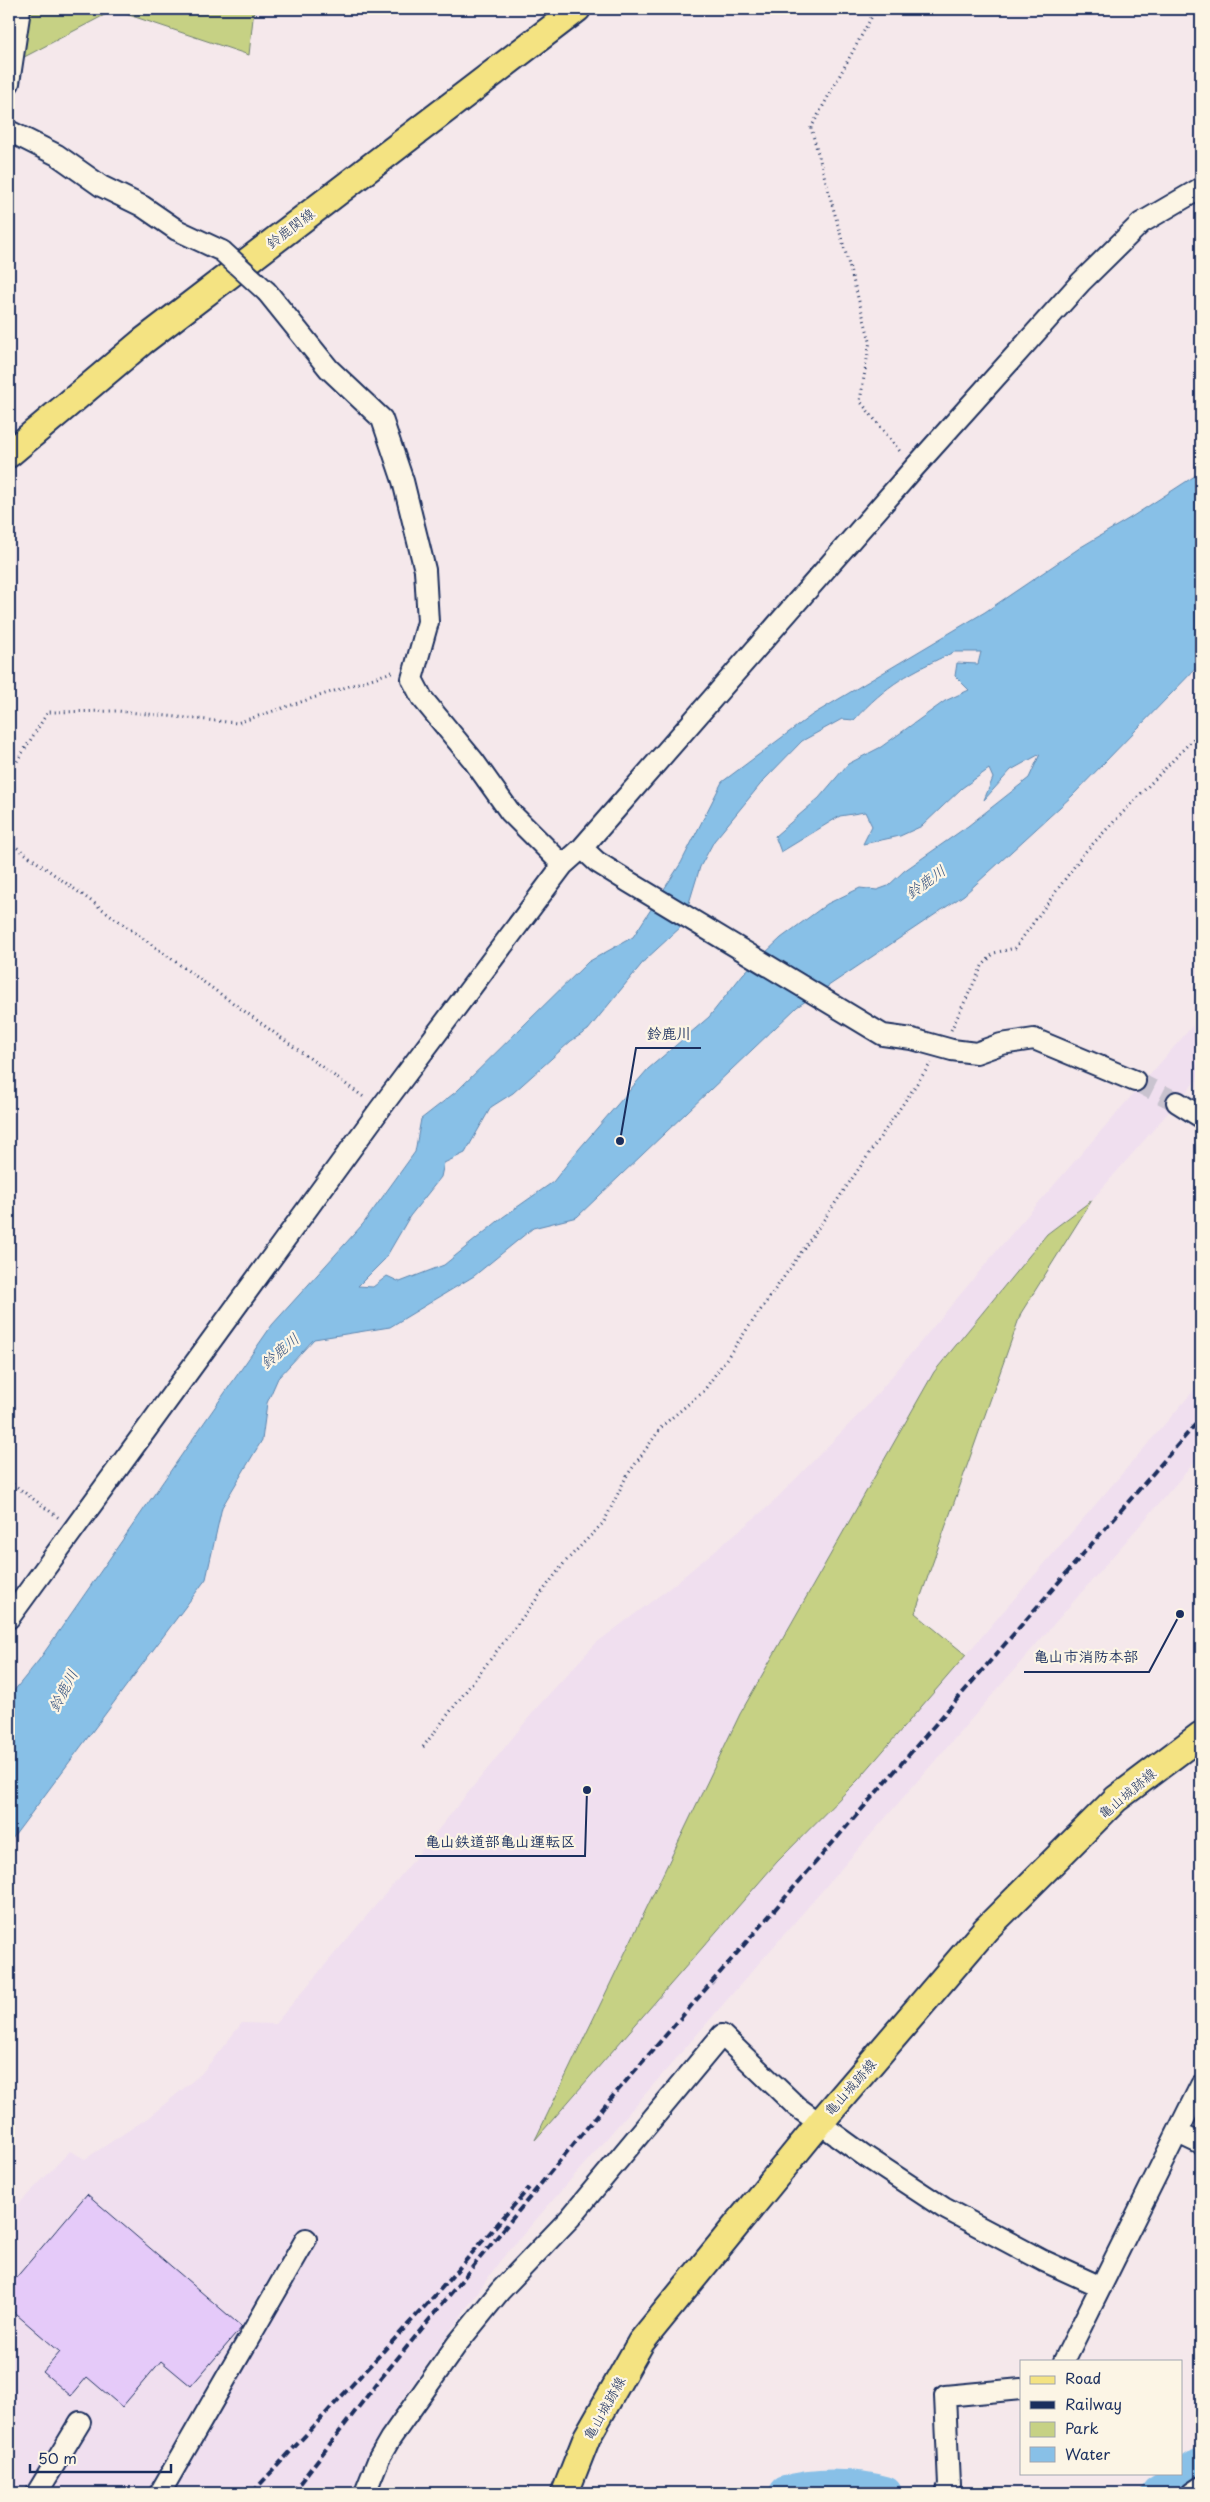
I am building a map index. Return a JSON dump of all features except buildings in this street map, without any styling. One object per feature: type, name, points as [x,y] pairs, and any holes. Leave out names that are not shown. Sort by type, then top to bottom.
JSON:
[{"type":"main road","name":"鈴鹿関線","points":[[9,454],[142,342],[577,9]]},
{"type":"main road","name":"亀山城跡線","points":[[565,2493],[587,2437],[641,2342],[819,2124],[986,1929],[1116,1799],[1201,1735]]},
{"type":"street","points":[[9,83],[20,9]]},
{"type":"street","points":[[9,130],[57,155],[102,186],[142,206],[177,230],[222,251],[266,292],[329,369],[382,419],[403,481],[425,570],[428,622],[412,678],[422,698],[473,760],[510,812],[563,865]]},
{"type":"street","points":[[9,1618],[380,1109],[563,865],[582,848],[914,468],[1081,282],[1141,224],[1201,188]]},
{"type":"street","points":[[582,848],[597,862],[882,1035],[912,1039],[976,1053],[1001,1044],[1034,1039],[1134,1081]]},
{"type":"street","points":[[1177,1102],[1201,1117]]},
{"type":"street","points":[[365,2493],[379,2458],[390,2439],[457,2344],[500,2291],[570,2218],[722,2035],[819,2124],[944,2208],[1044,2262],[1101,2287]]},
{"type":"street","points":[[1064,2360],[1201,2085]]},
{"type":"street","points":[[1178,2133],[1201,2144]]},
{"type":"street","points":[[160,2493],[306,2239]]},
{"type":"street","points":[[946,2493],[950,2485],[945,2396],[1020,2389]]},
{"type":"street","points":[[38,2493],[80,2422]]},
{"type":"street","points":[[1192,2493],[1201,2487]]},
{"type":"path","points":[[876,9],[811,128],[870,341],[860,401],[914,468]]},
{"type":"path","points":[[9,774],[48,712],[118,711],[237,723],[415,665]]},
{"type":"path","points":[[423,1747],[565,1562],[604,1522],[626,1477],[663,1425],[703,1392],[942,1047],[982,966],[994,953],[1015,948],[1084,853],[1201,731]]},
{"type":"path","points":[[9,842],[380,1109]]},
{"type":"path","points":[[9,1481],[74,1529]]},
{"type":"shaded area","points":[[1201,1016],[1201,1075],[1092,1200],[1047,1234],[934,1372],[740,1714],[536,2137],[777,1862],[858,1780],[1201,1382],[1201,1455],[500,2261],[400,2402],[364,2464],[351,2493],[9,2493],[9,2214],[70,2151],[85,2159],[149,2117],[201,2074],[242,2023],[275,2024],[408,1867],[539,1705],[596,1643],[667,1590],[770,1505],[867,1406],[1000,1247]]},
{"type":"green space","points":[[9,9],[254,9],[249,55],[114,10],[9,65]]},
{"type":"green space","points":[[1092,1200],[1021,1313],[915,1613],[966,1655],[858,1780],[777,1862],[535,2140],[740,1714],[934,1372],[1047,1234]]},
{"type":"water","points":[[1201,472],[1201,663],[1072,796],[964,895],[797,1007],[577,1217],[533,1228],[474,1276],[390,1327],[314,1339],[278,1378],[267,1403],[262,1440],[222,1507],[206,1579],[9,1843],[9,1697],[39,1660],[272,1325],[363,1224],[415,1152],[421,1119],[457,1091],[588,962],[633,937],[681,863],[722,782],[812,715],[985,612],[1081,547]],"holes":[[[954,652],[981,652],[978,664],[957,663],[955,676],[969,690],[945,701],[881,747],[848,764],[819,798],[775,836],[781,852],[840,816],[865,812],[872,826],[863,844],[900,836],[922,826],[962,788],[989,769],[993,778],[984,800],[1011,770],[1040,754],[1029,778],[968,826],[904,871],[888,886],[877,890],[860,888],[827,904],[781,938],[743,974],[709,1017],[648,1069],[553,1182],[503,1217],[444,1265],[400,1282],[387,1276],[373,1287],[358,1286],[385,1259],[410,1216],[441,1177],[444,1163],[465,1153],[491,1107],[513,1093],[571,1041],[588,1030],[645,960],[682,926],[700,867],[714,841],[764,780],[802,741],[842,719],[854,720],[877,697],[900,680],[924,666]]]},
{"type":"waterway","points":[[1158,2493],[1201,2465]]},
{"type":"waterway","points":[[786,2493],[822,2487],[862,2488],[885,2493]]},
{"type":"tunnel","points":[[1135,1081],[1177,1102]]},
{"type":"railway","points":[[292,2493],[378,2382],[613,2096],[1201,1418]]},
{"type":"railway","points":[[252,2493],[439,2291],[529,2188]]},
{"type":"place","name":"鈴鹿川","points":[[620,1141]]},
{"type":"place","name":"亀山市消防本部","points":[[1180,1614]]},
{"type":"place","name":"亀山鉄道部亀山運転区","points":[[587,1790]]}]
